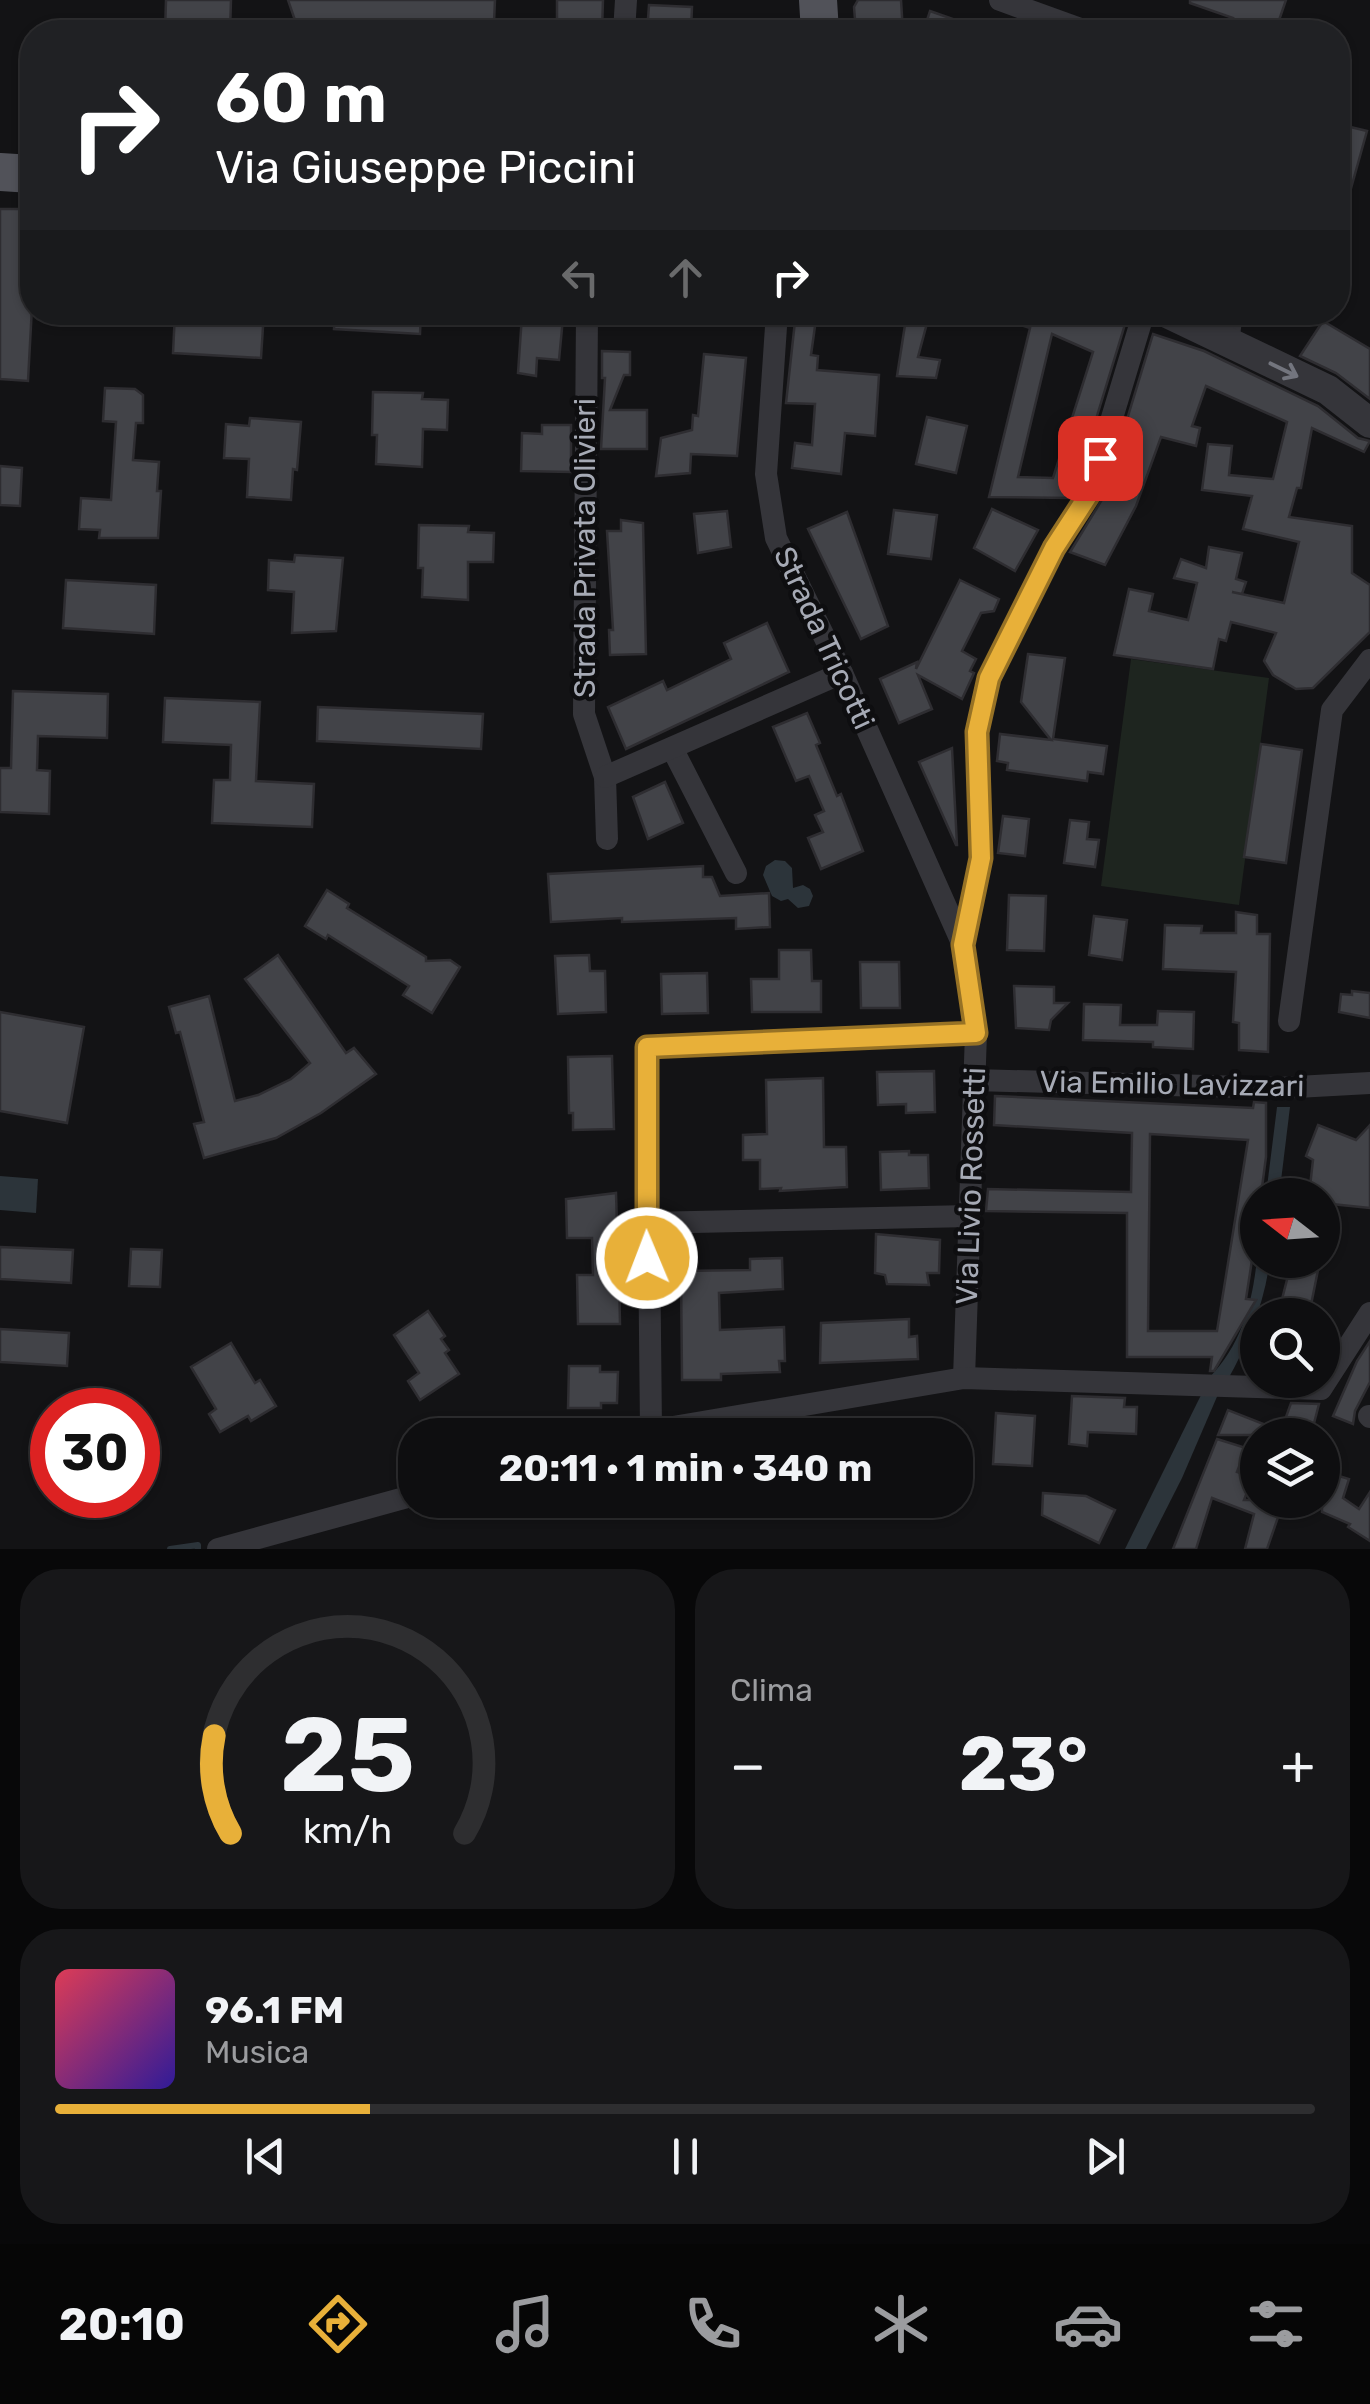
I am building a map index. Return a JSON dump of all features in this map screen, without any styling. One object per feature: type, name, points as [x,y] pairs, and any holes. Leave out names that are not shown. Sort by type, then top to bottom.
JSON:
[{"type":"street","points":[[1000,0],[1056,20]]},
{"type":"street","name":"Strada Privata Olivieri","points":[[587,325],[584,714],[606,777],[607,840]]},
{"type":"street","name":"Strada Tricotti","points":[[776,325],[766,474],[776,538],[842,673],[963,945]]},
{"type":"street","name":"Via Livio Rossetti","points":[[964,1378],[976,1033],[963,945],[981,858],[977,732],[989,678],[1054,548],[1089,494],[1140,325]]},
{"type":"street","points":[[1230,328],[1328,390],[1370,424]]},
{"type":"street","points":[[1289,1021],[1330,719],[1335,703],[1370,660]]},
{"type":"street","points":[[606,777],[842,673]]},
{"type":"street","points":[[672,748],[736,873]]},
{"type":"street","points":[[650,1418],[647,1047],[976,1033]]},
{"type":"street","name":"Via Emilio Lavizzari","points":[[974,1080],[1278,1088],[1370,1083]]},
{"type":"street","points":[[646,1223],[970,1216]]},
{"type":"street","points":[[718,1418],[964,1378],[1321,1389],[1370,1313]]},
{"type":"street","points":[[218,1549],[398,1499]]},
{"type":"shaded area","points":[[1131,659],[1269,678],[1239,905],[1101,886]]},
{"type":"shaded area","points":[[775,860],[785,861],[792,868],[793,888],[803,885],[810,889],[813,896],[809,906],[798,908],[788,899],[781,901],[772,896],[763,875],[766,866]]},
{"type":"shaded area","points":[[1277,1107],[1290,1107],[1281,1178],[1268,1178]]},
{"type":"shaded area","points":[[0,1176],[38,1179],[36,1213],[0,1210]]},
{"type":"shaded area","points":[[1254,1278],[1267,1278],[1262,1298],[1250,1298]]},
{"type":"shaded area","points":[[1240,1332],[1240,1355],[1227,1381],[1210,1377],[1221,1364]]},
{"type":"shaded area","points":[[1203,1391],[1219,1392],[1182,1478],[1146,1549],[1125,1549]]},
{"type":"building","points":[[166,0],[231,0],[230,20],[165,20]]},
{"type":"building","points":[[288,0],[495,0],[494,20],[295,20]]},
{"type":"building","points":[[557,0],[603,0],[602,20],[557,20]]},
{"type":"building","points":[[858,0],[901,0],[902,20],[855,20]]},
{"type":"building","points":[[1286,0],[1279,20],[1232,20],[1190,3]]},
{"type":"building","points":[[649,5],[692,7],[691,20],[648,20]]},
{"type":"building","points":[[930,11],[956,20],[927,20]]},
{"type":"building","points":[[1350,127],[1367,131],[1350,192]]},
{"type":"building","points":[[0,209],[20,209],[20,325],[31,325],[28,381],[0,379]]},
{"type":"building","points":[[174,325],[263,325],[261,358],[173,353]]},
{"type":"building","points":[[334,325],[420,325],[420,334],[334,329]]},
{"type":"building","points":[[521,325],[562,325],[559,360],[537,358],[536,376],[518,373]]},
{"type":"building","points":[[795,325],[815,325],[811,355],[818,356],[817,370],[879,375],[875,436],[845,433],[841,474],[792,468],[795,443],[812,445],[815,404],[786,403]]},
{"type":"building","points":[[905,325],[927,325],[918,357],[940,360],[936,378],[897,376]]},
{"type":"building","points":[[1021,325],[1125,325],[1069,498],[989,497],[1030,328]],"holes":[[[1052,334],[1093,352],[1053,478],[1018,477]]]},
{"type":"building","points":[[1320,325],[1330,325],[1370,349],[1370,399],[1336,373],[1300,356]]},
{"type":"building","points":[[1153,334],[1204,351],[1318,406],[1358,438],[1370,441],[1364,452],[1312,428],[1301,488],[1297,488],[1289,517],[1352,526],[1352,573],[1370,585],[1370,632],[1313,688],[1296,689],[1273,675],[1264,661],[1276,633],[1231,622],[1226,641],[1219,639],[1213,669],[1114,655],[1129,589],[1153,594],[1149,611],[1188,620],[1197,583],[1174,578],[1181,559],[1206,568],[1209,547],[1242,553],[1236,579],[1246,582],[1242,594],[1232,592],[1284,603],[1299,542],[1243,529],[1252,496],[1202,490],[1208,444],[1232,446],[1229,475],[1273,479],[1287,422],[1206,386],[1192,426],[1200,428],[1196,446],[1161,437],[1136,506],[1105,565],[1070,552],[1103,498]]},
{"type":"building","points":[[602,351],[630,352],[630,375],[624,375],[610,410],[647,410],[647,449],[601,449],[605,378]]},
{"type":"building","points":[[704,354],[746,358],[737,456],[691,454],[690,473],[656,476],[661,438],[692,430],[693,415],[698,416]]},
{"type":"building","points":[[105,388],[135,389],[143,395],[143,423],[136,423],[133,460],[159,462],[158,538],[99,538],[100,530],[79,529],[81,498],[111,500],[116,422],[103,421]]},
{"type":"building","points":[[373,392],[423,393],[422,399],[448,400],[447,430],[423,429],[422,467],[376,464]]},
{"type":"building","points":[[927,417],[967,426],[956,473],[916,464]]},
{"type":"building","points":[[250,418],[301,422],[291,500],[247,497],[249,459],[224,458],[226,424],[249,426]]},
{"type":"building","points":[[542,425],[571,425],[571,472],[521,471],[522,433],[542,434]]},
{"type":"building","points":[[0,466],[22,468],[20,506],[0,505]]},
{"type":"building","points":[[992,509],[1038,530],[1015,571],[974,548]]},
{"type":"building","points":[[894,510],[937,515],[931,559],[888,554]]},
{"type":"building","points":[[727,511],[731,547],[698,553],[694,514]]},
{"type":"building","points":[[847,512],[888,626],[861,639],[808,529]]},
{"type":"building","points":[[621,520],[643,523],[646,654],[610,655],[609,630],[613,630],[607,531],[621,531]]},
{"type":"building","points":[[419,525],[469,526],[468,532],[494,533],[493,562],[468,562],[468,600],[422,597]]},
{"type":"building","points":[[295,555],[343,558],[336,631],[292,633],[294,592],[268,590],[269,560],[294,562]]},
{"type":"building","points":[[66,580],[156,585],[154,634],[63,628]]},
{"type":"building","points":[[960,580],[999,599],[994,611],[981,613],[962,651],[976,659],[970,671],[974,673],[962,699],[918,675],[932,709],[899,723],[880,679],[917,662],[916,669]]},
{"type":"building","points":[[767,623],[789,672],[626,749],[608,707],[663,681],[667,690],[731,659],[724,643]]},
{"type":"building","points":[[1028,654],[1065,658],[1053,739],[1107,746],[1103,774],[1088,772],[1087,781],[1007,770],[1008,763],[997,761],[1000,734],[1051,740],[1021,702]]},
{"type":"building","points":[[13,691],[108,694],[107,738],[38,736],[37,770],[50,771],[49,814],[0,812],[0,768],[11,768]]},
{"type":"building","points":[[165,698],[260,702],[256,781],[314,784],[312,827],[212,823],[214,780],[230,780],[231,745],[163,742]]},
{"type":"building","points":[[318,707],[483,714],[481,749],[317,741]]},
{"type":"building","points":[[807,713],[820,743],[816,745],[863,851],[821,869],[808,838],[823,832],[815,815],[824,811],[809,776],[796,781],[773,727]]},
{"type":"building","points":[[1261,744],[1302,750],[1286,863],[1244,857]]},
{"type":"building","points":[[952,748],[957,845],[919,762]]},
{"type":"building","points":[[665,782],[683,823],[648,839],[633,797]]},
{"type":"building","points":[[1003,816],[1029,819],[1025,856],[998,853]]},
{"type":"building","points":[[1070,820],[1089,822],[1087,839],[1099,840],[1095,867],[1064,863]]},
{"type":"building","points":[[703,866],[703,877],[712,877],[720,896],[769,893],[770,927],[736,929],[736,918],[551,922],[548,874]]},
{"type":"building","points":[[327,890],[349,904],[347,908],[426,957],[426,961],[450,960],[460,967],[432,1013],[403,995],[409,986],[328,935],[326,939],[305,926]]},
{"type":"building","points":[[1009,895],[1046,896],[1044,951],[1007,950]]},
{"type":"building","points":[[1236,912],[1257,915],[1257,934],[1270,934],[1268,1052],[1239,1050],[1239,1023],[1233,1022],[1236,972],[1163,969],[1165,925],[1202,926],[1201,933],[1236,933]]},
{"type":"building","points":[[1094,916],[1127,920],[1122,960],[1089,955]]},
{"type":"building","points":[[779,950],[811,950],[812,981],[821,981],[821,1012],[752,1012],[751,979],[779,979]]},
{"type":"building","points":[[278,955],[346,1053],[354,1048],[376,1074],[321,1113],[276,1138],[204,1158],[194,1124],[204,1122],[180,1032],[176,1033],[169,1007],[209,996],[235,1101],[258,1095],[291,1079],[310,1063],[245,979]]},
{"type":"building","points":[[589,955],[590,971],[605,971],[606,1012],[558,1014],[555,956]]},
{"type":"building","points":[[860,962],[899,962],[900,1008],[861,1008]]},
{"type":"building","points":[[707,973],[708,1013],[662,1014],[661,974]]},
{"type":"building","points":[[1014,986],[1054,987],[1054,1003],[1068,1003],[1051,1020],[1049,1030],[1016,1028]]},
{"type":"building","points":[[1352,991],[1370,993],[1370,1018],[1339,1012],[1341,994],[1352,995]]},
{"type":"building","points":[[1084,1004],[1121,1005],[1120,1025],[1157,1025],[1158,1011],[1194,1012],[1193,1049],[1153,1047],[1153,1042],[1083,1040]]},
{"type":"building","points":[[0,1012],[84,1027],[67,1123],[0,1111]]},
{"type":"building","points":[[612,1056],[614,1129],[573,1130],[568,1057]]},
{"type":"building","points":[[934,1071],[935,1112],[906,1113],[906,1104],[878,1105],[877,1072]]},
{"type":"building","points":[[823,1078],[824,1147],[846,1147],[847,1187],[760,1189],[760,1160],[743,1160],[743,1135],[767,1134],[766,1080]]},
{"type":"building","points":[[995,1096],[1253,1108],[1254,1102],[1266,1103],[1263,1178],[1242,1178],[1248,1140],[1150,1134],[1148,1331],[1217,1331],[1240,1189],[1240,1278],[1249,1278],[1246,1298],[1240,1298],[1240,1327],[1214,1371],[1210,1371],[1212,1357],[1127,1357],[1127,1213],[986,1211],[988,1189],[1131,1192],[1132,1133],[994,1125]]},
{"type":"building","points":[[1318,1125],[1356,1140],[1370,1125],[1370,1208],[1340,1205],[1340,1178],[1311,1178],[1313,1160],[1306,1156]]},
{"type":"building","points":[[909,1151],[909,1155],[928,1155],[929,1188],[881,1190],[880,1152]]},
{"type":"building","points":[[616,1193],[613,1274],[619,1274],[620,1324],[578,1324],[577,1275],[593,1275],[592,1238],[567,1238],[566,1199]]},
{"type":"building","points":[[876,1234],[940,1240],[939,1273],[927,1273],[929,1285],[887,1284],[885,1275],[875,1273]]},
{"type":"building","points":[[0,1247],[73,1250],[71,1283],[0,1279]]},
{"type":"building","points":[[131,1249],[162,1250],[160,1287],[129,1286]]},
{"type":"building","points":[[782,1258],[783,1289],[719,1293],[720,1330],[784,1327],[785,1361],[779,1361],[780,1372],[721,1374],[721,1380],[682,1380],[681,1271],[750,1270],[750,1259]]},
{"type":"building","points":[[1287,1278],[1316,1278],[1312,1298],[1282,1298]]},
{"type":"building","points":[[428,1311],[445,1336],[441,1339],[449,1350],[445,1353],[459,1374],[420,1400],[408,1381],[419,1373],[394,1335]]},
{"type":"building","points":[[909,1319],[909,1337],[917,1336],[918,1359],[820,1363],[821,1323]]},
{"type":"building","points":[[0,1329],[69,1333],[67,1366],[0,1362]]},
{"type":"building","points":[[1370,1341],[1370,1382],[1355,1411],[1353,1424],[1333,1416]]},
{"type":"building","points":[[231,1343],[255,1383],[260,1380],[276,1406],[251,1421],[248,1416],[220,1432],[209,1414],[216,1409],[191,1367]]},
{"type":"building","points":[[569,1366],[600,1366],[600,1372],[618,1372],[617,1403],[601,1403],[601,1408],[568,1408]]},
{"type":"building","points":[[1072,1396],[1125,1398],[1124,1407],[1137,1407],[1136,1434],[1088,1432],[1087,1446],[1069,1444]]},
{"type":"building","points":[[1291,1403],[1319,1404],[1315,1418],[1286,1418]]},
{"type":"building","points":[[1228,1410],[1248,1418],[1240,1418],[1240,1435],[1218,1435]]},
{"type":"building","points":[[996,1413],[1035,1416],[1032,1466],[993,1464]]},
{"type":"building","points":[[1217,1439],[1240,1446],[1240,1509],[1212,1498],[1196,1549],[1173,1549]]},
{"type":"building","points":[[1340,1476],[1349,1479],[1343,1498],[1359,1509],[1370,1492],[1370,1541],[1348,1527],[1350,1524],[1336,1518],[1340,1518]]},
{"type":"building","points":[[1043,1493],[1086,1496],[1115,1510],[1099,1543],[1042,1515]]},
{"type":"building","points":[[1253,1518],[1278,1518],[1267,1549],[1245,1549]]},
{"type":"waterway","points":[[170,1549],[198,1545],[198,1549]]},
{"type":"route","points":[[647,1258],[647,1047],[976,1033],[963,945],[981,858],[977,732],[989,678],[1054,548],[1089,494],[1100,458]]}]
